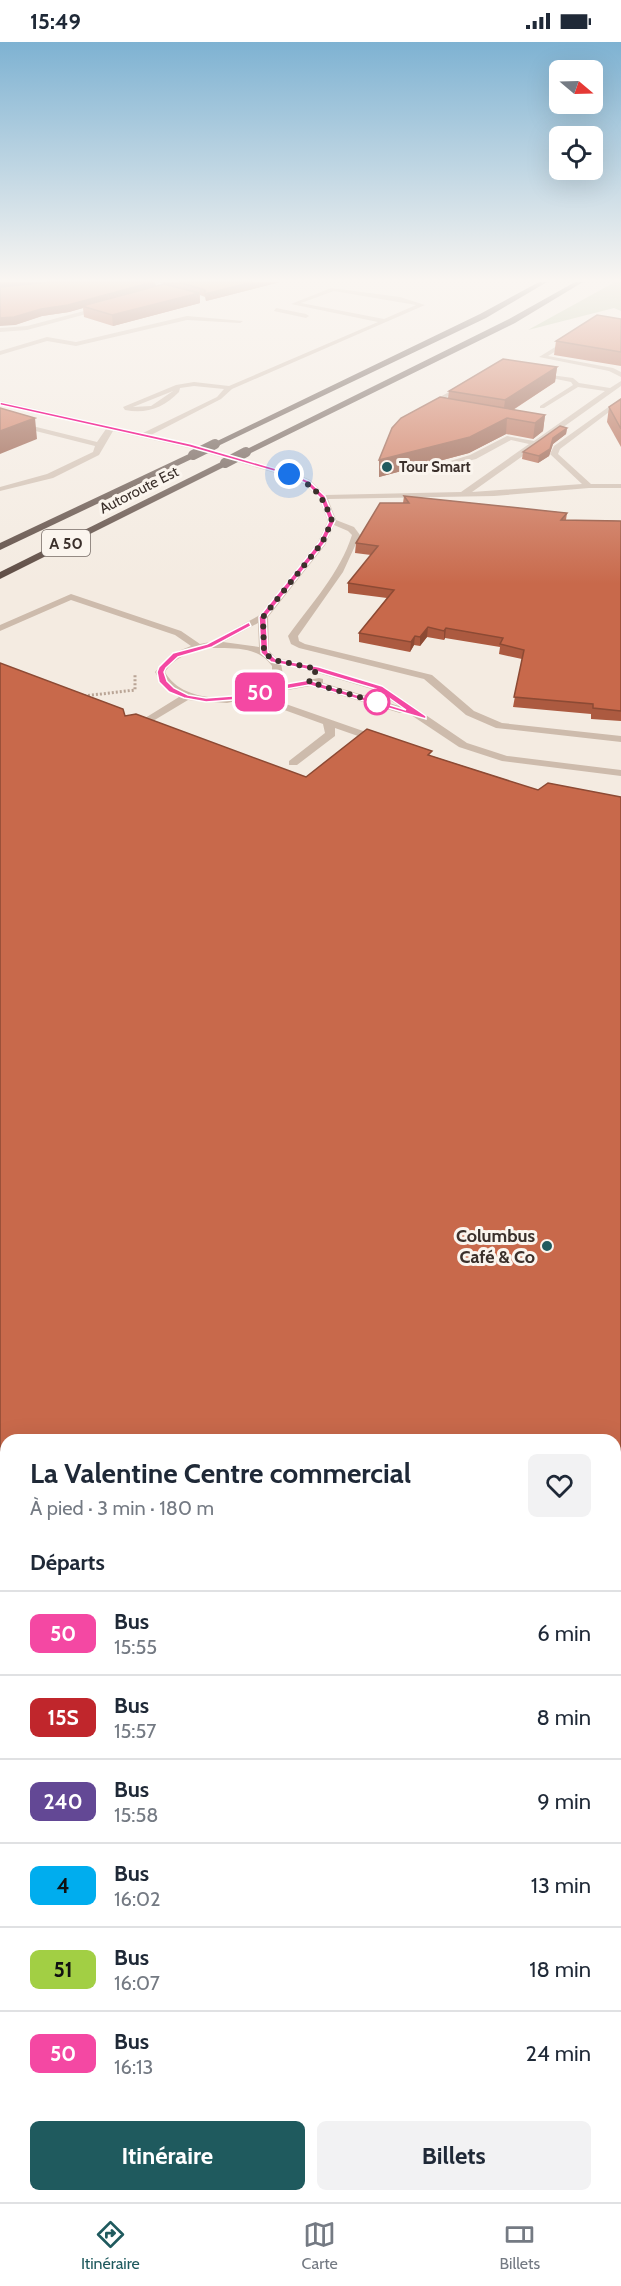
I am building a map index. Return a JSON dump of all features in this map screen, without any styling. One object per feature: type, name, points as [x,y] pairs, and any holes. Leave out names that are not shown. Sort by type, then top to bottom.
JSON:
[{"type":"highway","name":"Autoroute Est","points":[[0,548],[343,383]]},
{"type":"highway","name":"Autoroute Est","points":[[0,576],[387,383]]},
{"type":"highway","points":[[0,583],[132,510]]},
{"type":"street","points":[[145,435],[219,398],[230,388],[242,383]]},
{"type":"street","points":[[443,397],[470,383]]},
{"type":"street","points":[[576,383],[610,390]]},
{"type":"street","points":[[462,495],[620,383]]},
{"type":"street","points":[[176,387],[177,391],[168,401],[142,412],[125,408],[176,387],[194,384],[230,388]]},
{"type":"street","points":[[542,407],[578,385]]},
{"type":"street","points":[[589,486],[554,454],[557,448],[621,400]]},
{"type":"street","points":[[0,403],[145,435],[289,474],[307,482],[323,497],[332,521],[322,543],[263,617],[209,645]]},
{"type":"street","points":[[0,420],[99,445]]},
{"type":"street","points":[[544,427],[555,429]]},
{"type":"street","points":[[0,489],[50,476],[96,453],[111,428]]},
{"type":"street","points":[[425,470],[473,457],[510,438],[535,443]]},
{"type":"street","points":[[323,497],[462,495],[589,486],[621,486]]},
{"type":"street","points":[[332,521],[351,529],[356,535],[355,541],[293,636],[294,642],[302,646],[428,677],[470,713],[500,726],[621,739]]},
{"type":"street","points":[[0,628],[71,597],[178,633],[198,647]]},
{"type":"street","points":[[263,617],[264,653]]},
{"type":"street","points":[[257,693],[273,684],[278,676],[279,668],[274,660],[264,653],[249,648],[209,645],[198,647],[176,655],[165,663],[160,672],[167,686],[186,697],[226,700],[330,679],[363,682]]},
{"type":"street","points":[[274,660],[317,669],[379,688],[463,745],[506,759],[621,773]]},
{"type":"street","points":[[309,682],[424,717]]},
{"type":"street","points":[[257,693],[396,747]]},
{"type":"street","points":[[131,732],[186,697]]},
{"type":"street","points":[[293,763],[331,734],[328,722]]},
{"type":"path","points":[[82,696],[135,690],[136,671]]},
{"type":"building","points":[[463,383],[532,383],[505,400],[449,391]]},
{"type":"building","points":[[440,397],[545,415],[535,423],[507,418],[470,437],[379,460],[392,428],[401,418]]},
{"type":"building","points":[[621,399],[621,429],[609,407]]},
{"type":"building","points":[[0,408],[35,418],[0,431]]},
{"type":"building","points":[[560,426],[567,428],[553,438],[550,449],[539,456],[523,452]]},
{"type":"building","points":[[404,496],[567,513],[561,520],[621,521],[621,711],[593,708],[593,704],[514,697],[524,650],[500,644],[503,638],[428,627],[420,637],[415,636],[411,642],[359,633],[394,590],[348,583],[378,546],[356,543],[380,503],[409,503]]},
{"type":"building","points":[[0,663],[123,709],[125,716],[136,714],[306,777],[367,729],[432,751],[428,755],[538,790],[548,783],[621,797],[621,1434],[0,1434]]},
{"type":"bus line","name":"50","points":[[0,403],[191,446],[289,474],[307,482],[323,497],[332,521],[322,543],[263,617],[264,653],[274,660],[317,669],[379,688],[424,717],[309,682],[226,700],[186,697],[163,682],[160,672],[165,663],[176,655],[209,645],[249,625]]},
{"type":"place","name":"Tour Smart","points":[[387,467]]},
{"type":"place","name":"Columbus Café & Co","points":[[547,1246]]},
{"type":"route","points":[[289,474],[307,482],[323,497],[332,521],[322,543],[263,617],[264,653],[274,660],[317,669],[309,682],[386,705],[377,702]]}]
